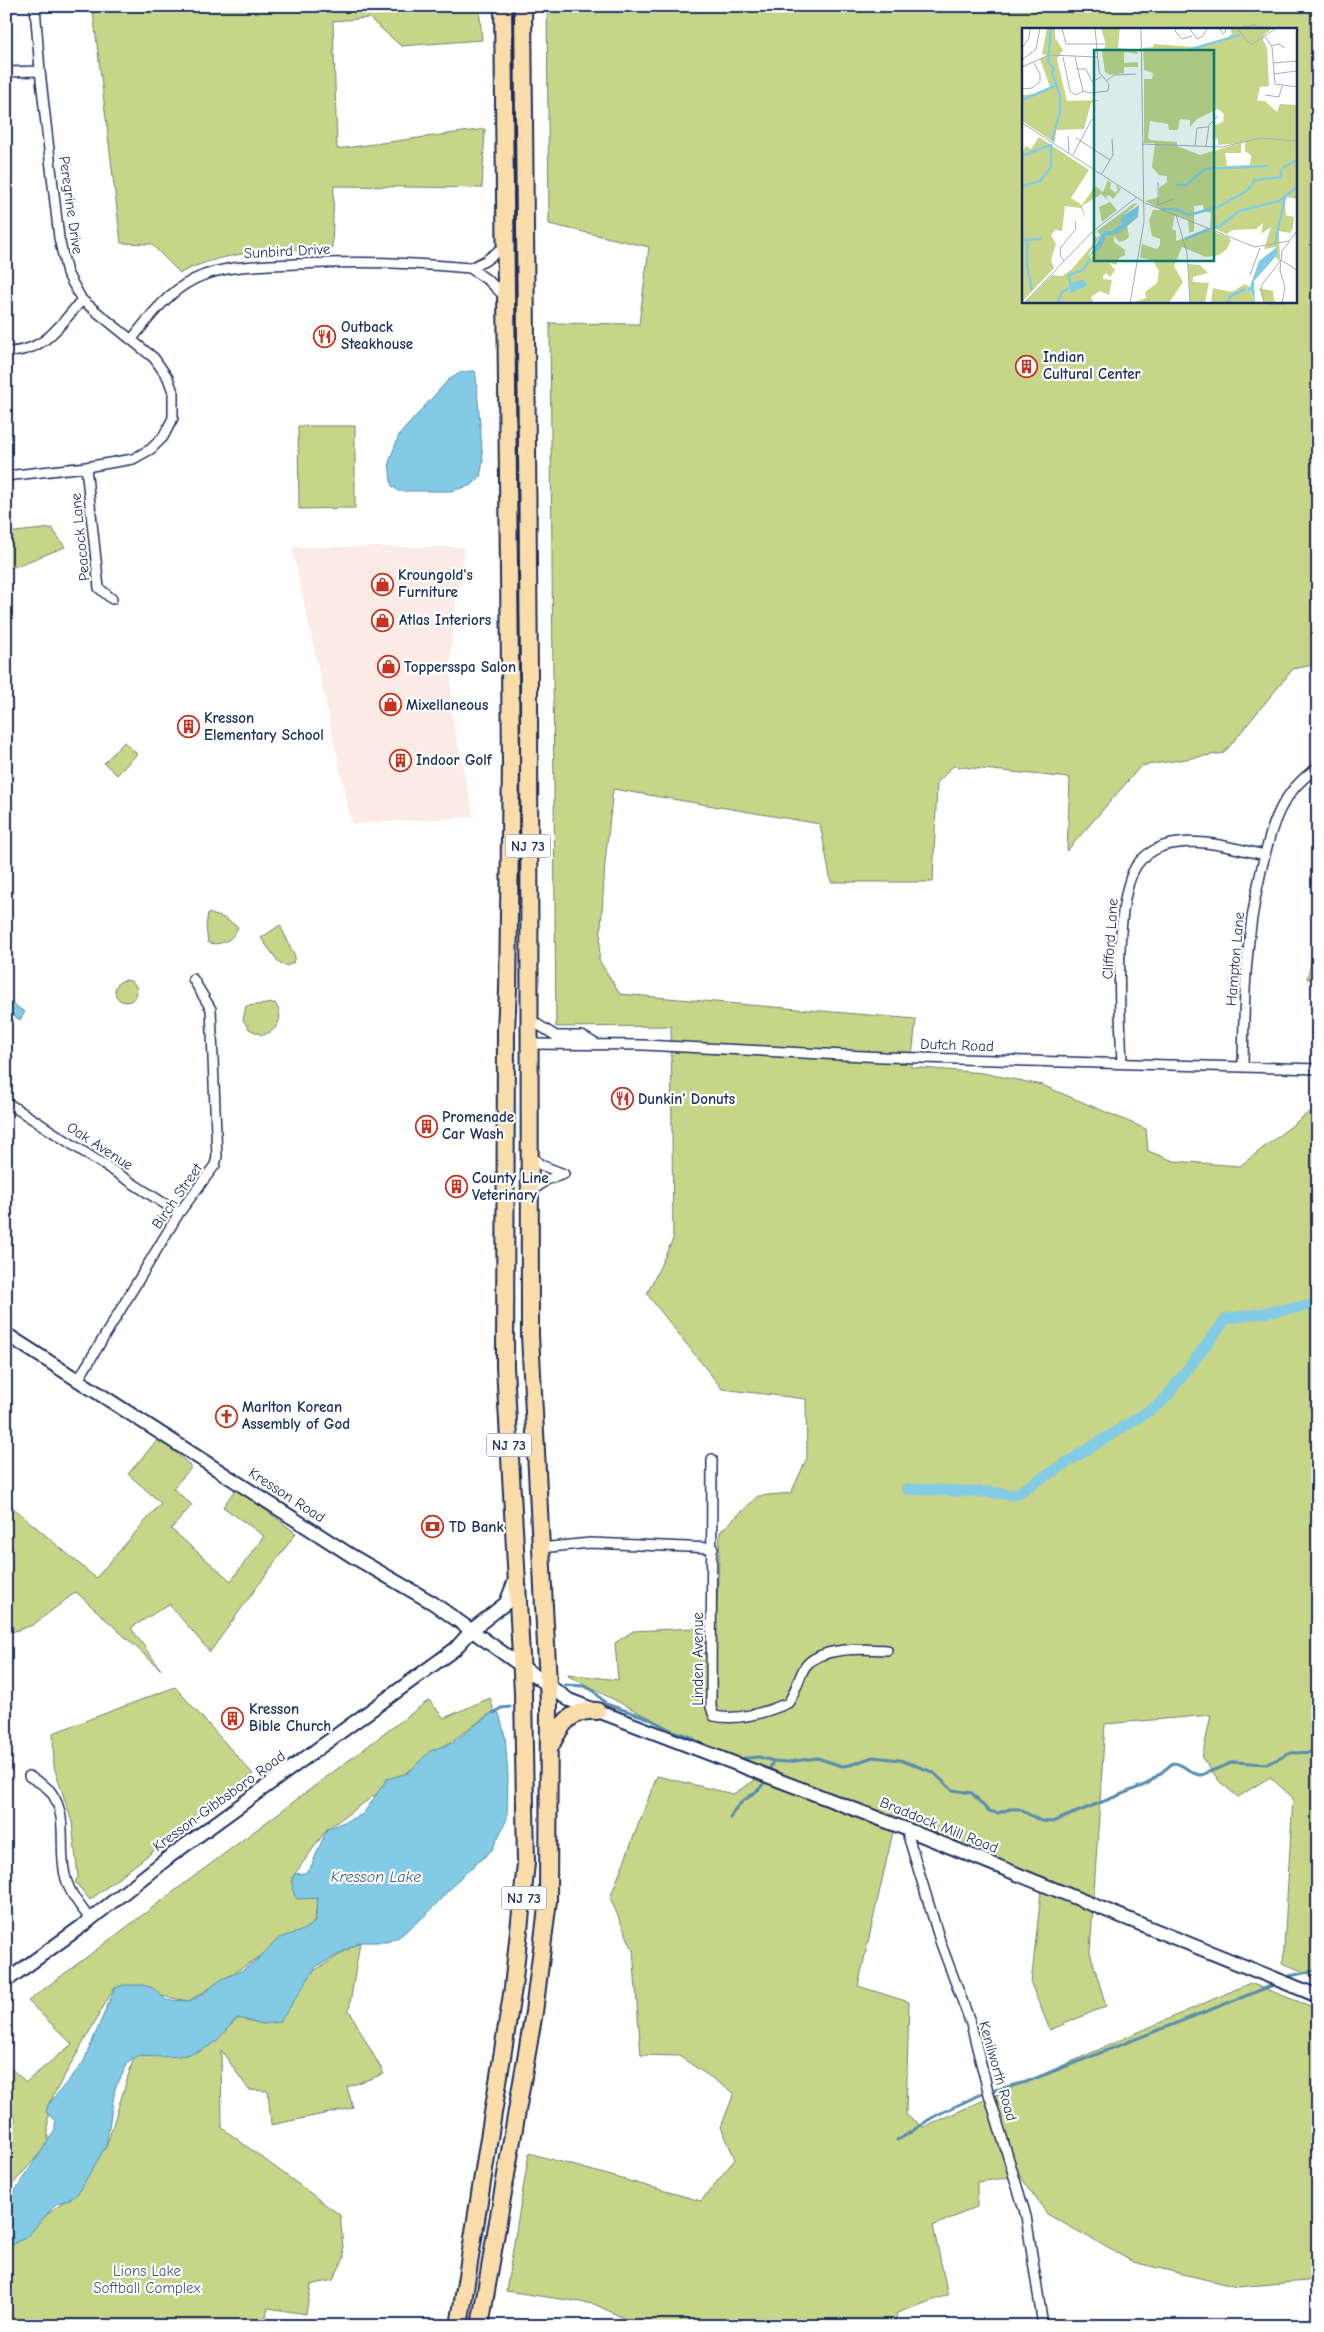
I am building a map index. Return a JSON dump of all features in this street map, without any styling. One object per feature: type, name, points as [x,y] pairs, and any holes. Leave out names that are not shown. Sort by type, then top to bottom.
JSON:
[{"type":"highway","name":"NJ 73","points":[[459,2326],[513,1988],[524,1899],[527,1818],[505,1367],[506,1037],[511,761],[505,297],[504,6]]},
{"type":"highway","name":"NJ 73","points":[[480,2326],[544,1944],[548,1900],[549,1685],[540,1548],[530,1335],[523,6]]},
{"type":"highway","points":[[508,990],[516,1002],[516,1031],[519,1037],[528,1044]]},
{"type":"highway","points":[[548,1752],[560,1725],[568,1718],[579,1712],[597,1711]]},
{"type":"street","name":"Peregrine Drive","points":[[6,476],[86,467],[133,458],[151,449],[163,437],[172,418],[172,392],[168,378],[154,358],[82,300],[67,273],[59,238],[40,71],[35,6]]},
{"type":"street","points":[[6,72],[40,71]]},
{"type":"street","points":[[470,268],[485,261],[505,246]]},
{"type":"street","name":"Sunbird Drive","points":[[132,340],[160,305],[184,285],[221,270],[284,264],[369,261],[416,262],[470,268],[489,281],[505,297]]},
{"type":"street","points":[[6,352],[32,349],[47,340],[82,300]]},
{"type":"street","name":"Peacock Lane","points":[[86,467],[99,588],[112,599]]},
{"type":"street","name":"Hampton Lane","points":[[1243,1067],[1248,941],[1269,833],[1283,804],[1297,784],[1318,767]]},
{"type":"street","name":"Clifford Lane","points":[[1122,1063],[1122,921],[1126,892],[1135,868],[1142,858],[1152,851],[1163,846],[1190,842],[1214,844],[1265,855]]},
{"type":"street","name":"Birch Street","points":[[78,1380],[179,1213],[216,1165],[211,1009],[193,979]]},
{"type":"street","name":"Dutch Road","points":[[528,1018],[556,1036],[582,1036],[596,1044]]},
{"type":"street","name":"Dutch Road","points":[[528,1044],[596,1044],[787,1051],[884,1057],[1318,1069]]},
{"type":"street","name":"Oak Avenue","points":[[6,1102],[179,1213]]},
{"type":"street","points":[[529,1154],[541,1165],[564,1174],[546,1180],[529,1194]]},
{"type":"street","name":"Kresson Road","points":[[6,1334],[352,1556],[433,1603],[473,1629],[549,1685]]},
{"type":"street","name":"Linden Avenue","points":[[712,1459],[711,1707],[714,1716],[729,1718],[774,1709],[788,1703],[805,1668],[821,1655],[861,1649],[887,1650]]},
{"type":"street","points":[[540,1548],[590,1543],[713,1548]]},
{"type":"street","name":"Kresson-Gibbsboro Road","points":[[6,1981],[90,1919],[169,1857],[455,1649],[473,1629],[506,1603],[516,1576]]},
{"type":"street","name":"Braddock Mill Road","points":[[549,1685],[569,1700],[906,1829],[1318,1996]]},
{"type":"street","points":[[29,1776],[50,1790],[58,1804],[62,1822],[63,1863],[66,1879],[71,1892],[90,1919]]},
{"type":"street","name":"Kenilworth Road","points":[[906,1829],[941,1944],[971,2024],[986,2082],[1026,2216],[1043,2326]]},
{"type":"shaded area","points":[[292,547],[464,547],[464,562],[456,602],[451,648],[451,713],[474,817],[352,824]]},
{"type":"green space","points":[[100,6],[479,6],[482,40],[401,46],[369,18],[333,21],[337,149],[485,129],[482,188],[334,186],[332,249],[255,252],[235,255],[198,265],[180,273],[151,244],[121,243],[93,11]]},
{"type":"green space","points":[[547,6],[1318,6],[1318,664],[1293,669],[1224,753],[1141,766],[1067,851],[1070,778],[953,766],[937,783],[933,882],[831,882],[820,824],[613,789],[605,863],[599,960],[620,994],[916,1019],[911,1067],[983,1073],[1042,1085],[1146,1129],[1148,1151],[1174,1161],[1240,1166],[1308,1113],[1318,1111],[1318,1978],[1283,1963],[1293,1798],[1270,1777],[1238,1797],[1220,1782],[1202,1758],[1211,1715],[1105,1724],[1090,1952],[1106,2006],[1050,2030],[1031,1984],[1042,1883],[895,1823],[858,1986],[909,2002],[906,2115],[923,2127],[1250,1983],[1318,2009],[1318,2280],[1237,2287],[1133,2262],[1047,2214],[1020,2176],[977,2182],[977,2207],[933,2226],[948,2295],[897,2313],[894,2326],[640,2326],[594,2304],[506,2291],[529,2153],[701,2201],[735,2159],[721,2127],[734,2093],[679,2056],[641,2055],[633,1950],[610,1898],[657,1776],[733,1794],[762,1776],[568,1676],[568,1674],[618,1680],[615,1643],[633,1631],[716,1627],[720,1532],[758,1496],[791,1493],[807,1458],[806,1399],[722,1389],[647,1294],[673,1239],[671,1026],[556,1027],[550,323],[639,324],[649,247],[549,224]]},
{"type":"green space","points":[[298,426],[355,426],[355,508],[299,509]]},
{"type":"green space","points":[[52,528],[65,547],[6,570],[6,533]]},
{"type":"green space","points":[[124,742],[137,754],[117,775],[104,763]]},
{"type":"green space","points":[[208,913],[224,918],[238,927],[230,939],[218,944],[208,943],[206,926]]},
{"type":"green space","points":[[280,925],[295,956],[293,963],[287,966],[280,964],[261,938]]},
{"type":"green space","points":[[1318,934],[1318,979],[1307,979]]},
{"type":"green space","points":[[126,980],[134,983],[137,991],[134,999],[126,1002],[118,999],[115,991],[118,983]]},
{"type":"green space","points":[[275,1003],[280,1018],[272,1031],[262,1035],[249,1029],[243,1020],[246,1006]]},
{"type":"green space","points":[[159,1438],[192,1467],[173,1488],[192,1505],[171,1529],[231,1581],[264,1536],[223,1507],[236,1488],[296,1533],[210,1652],[169,1604],[131,1628],[161,1670],[76,1592],[33,1625],[6,1634],[6,1513],[11,1506],[96,1578],[161,1503],[128,1474]]},
{"type":"green space","points":[[175,1687],[253,1774],[90,1900],[75,1882],[78,1877],[72,1822],[54,1767],[53,1733]]},
{"type":"green space","points":[[490,1698],[494,1711],[327,1829],[292,1878],[297,1898],[318,1898],[314,1923],[189,2001],[114,1988],[48,2105],[48,2144],[6,2192],[6,2129],[16,2120],[6,2102],[6,2064],[26,2082],[72,2044],[28,2001],[429,1700],[444,1718]]},
{"type":"green space","name":"Lions Lake Softball Complex","points":[[360,1942],[349,2010],[384,2074],[347,2087],[353,2108],[271,2125],[268,2091],[249,2090],[221,2050],[222,2128],[340,2215],[344,2258],[333,2280],[311,2285],[306,2314],[268,2308],[264,2326],[6,2326],[6,2246],[66,2200],[106,2147],[134,2057],[199,2052],[239,2018]]},
{"type":"water","points":[[475,371],[476,376],[483,461],[480,477],[472,485],[451,491],[398,491],[392,486],[389,462],[399,435],[448,380],[460,373]]},
{"type":"water","points":[[9,1002],[25,1012],[20,1020],[6,1011]]},
{"type":"water","name":"Kresson Lake","points":[[494,1711],[499,1713],[505,1736],[508,1776],[507,1819],[492,1850],[459,1879],[427,1914],[399,1937],[387,1942],[360,1942],[316,1967],[280,2022],[263,2024],[238,2018],[214,2043],[196,2052],[177,2056],[137,2056],[129,2061],[115,2089],[106,2146],[78,2193],[72,2198],[56,2204],[27,2237],[6,2248],[6,2205],[55,2130],[55,2121],[46,2112],[48,2105],[83,2063],[115,1988],[123,1985],[142,1985],[153,1988],[166,2000],[189,2001],[201,1995],[222,1979],[243,1970],[258,1959],[279,1938],[301,1931],[315,1922],[318,1898],[297,1899],[293,1890],[292,1880],[295,1874],[305,1873],[310,1869],[327,1829],[363,1814],[387,1779],[408,1773],[430,1751],[452,1743]]},
{"type":"waterway","points":[[907,1489],[989,1492],[1012,1495],[1018,1493],[1164,1400],[1226,1319],[1318,1304]]},
{"type":"waterway","points":[[565,1685],[584,1686],[594,1691],[606,1704],[648,1718],[672,1731],[689,1736],[703,1745]]},
{"type":"waterway","points":[[494,1713],[501,1708],[510,1707]]},
{"type":"waterway","points":[[736,1759],[759,1757],[773,1761],[788,1762],[817,1758],[842,1766],[873,1757],[900,1760],[933,1772],[952,1790],[972,1793],[988,1811],[998,1813],[1010,1809],[1019,1809],[1041,1821],[1052,1822],[1147,1784],[1173,1763],[1201,1775],[1234,1762],[1267,1764],[1291,1753],[1318,1752]]},
{"type":"waterway","points":[[768,1773],[773,1761]]},
{"type":"waterway","points":[[730,1818],[738,1805],[759,1789],[766,1779]]},
{"type":"waterway","points":[[1285,1977],[1318,1970]]},
{"type":"waterway","points":[[995,2090],[1026,2082],[1276,1984]]},
{"type":"waterway","points":[[897,2140],[936,2115],[982,2093]]},
{"type":"place","name":"Outback Steakhouse","points":[[325,336]]},
{"type":"place","name":"Indian Cultural Center","points":[[1027,366]]},
{"type":"place","name":"Kroungold's Furniture","points":[[382,584]]},
{"type":"place","name":"Atlas Interiors","points":[[383,620]]},
{"type":"place","name":"Toppersspa Salon","points":[[388,667]]},
{"type":"place","name":"Mixellaneous","points":[[390,705]]},
{"type":"place","name":"Kresson Elementary School","points":[[188,727]]},
{"type":"place","name":"Indoor Golf","points":[[400,760]]},
{"type":"place","name":"Dunkin' Donuts","points":[[622,1099]]},
{"type":"place","name":"Promenade Car Wash","points":[[426,1126]]},
{"type":"place","name":"County Line Veterinary","points":[[456,1187]]},
{"type":"place","name":"Marlton Korean Assembly of God","points":[[226,1416]]},
{"type":"place","name":"TD Bank","points":[[433,1527]]},
{"type":"place","name":"Kresson Bible Church","points":[[233,1718]]}]
